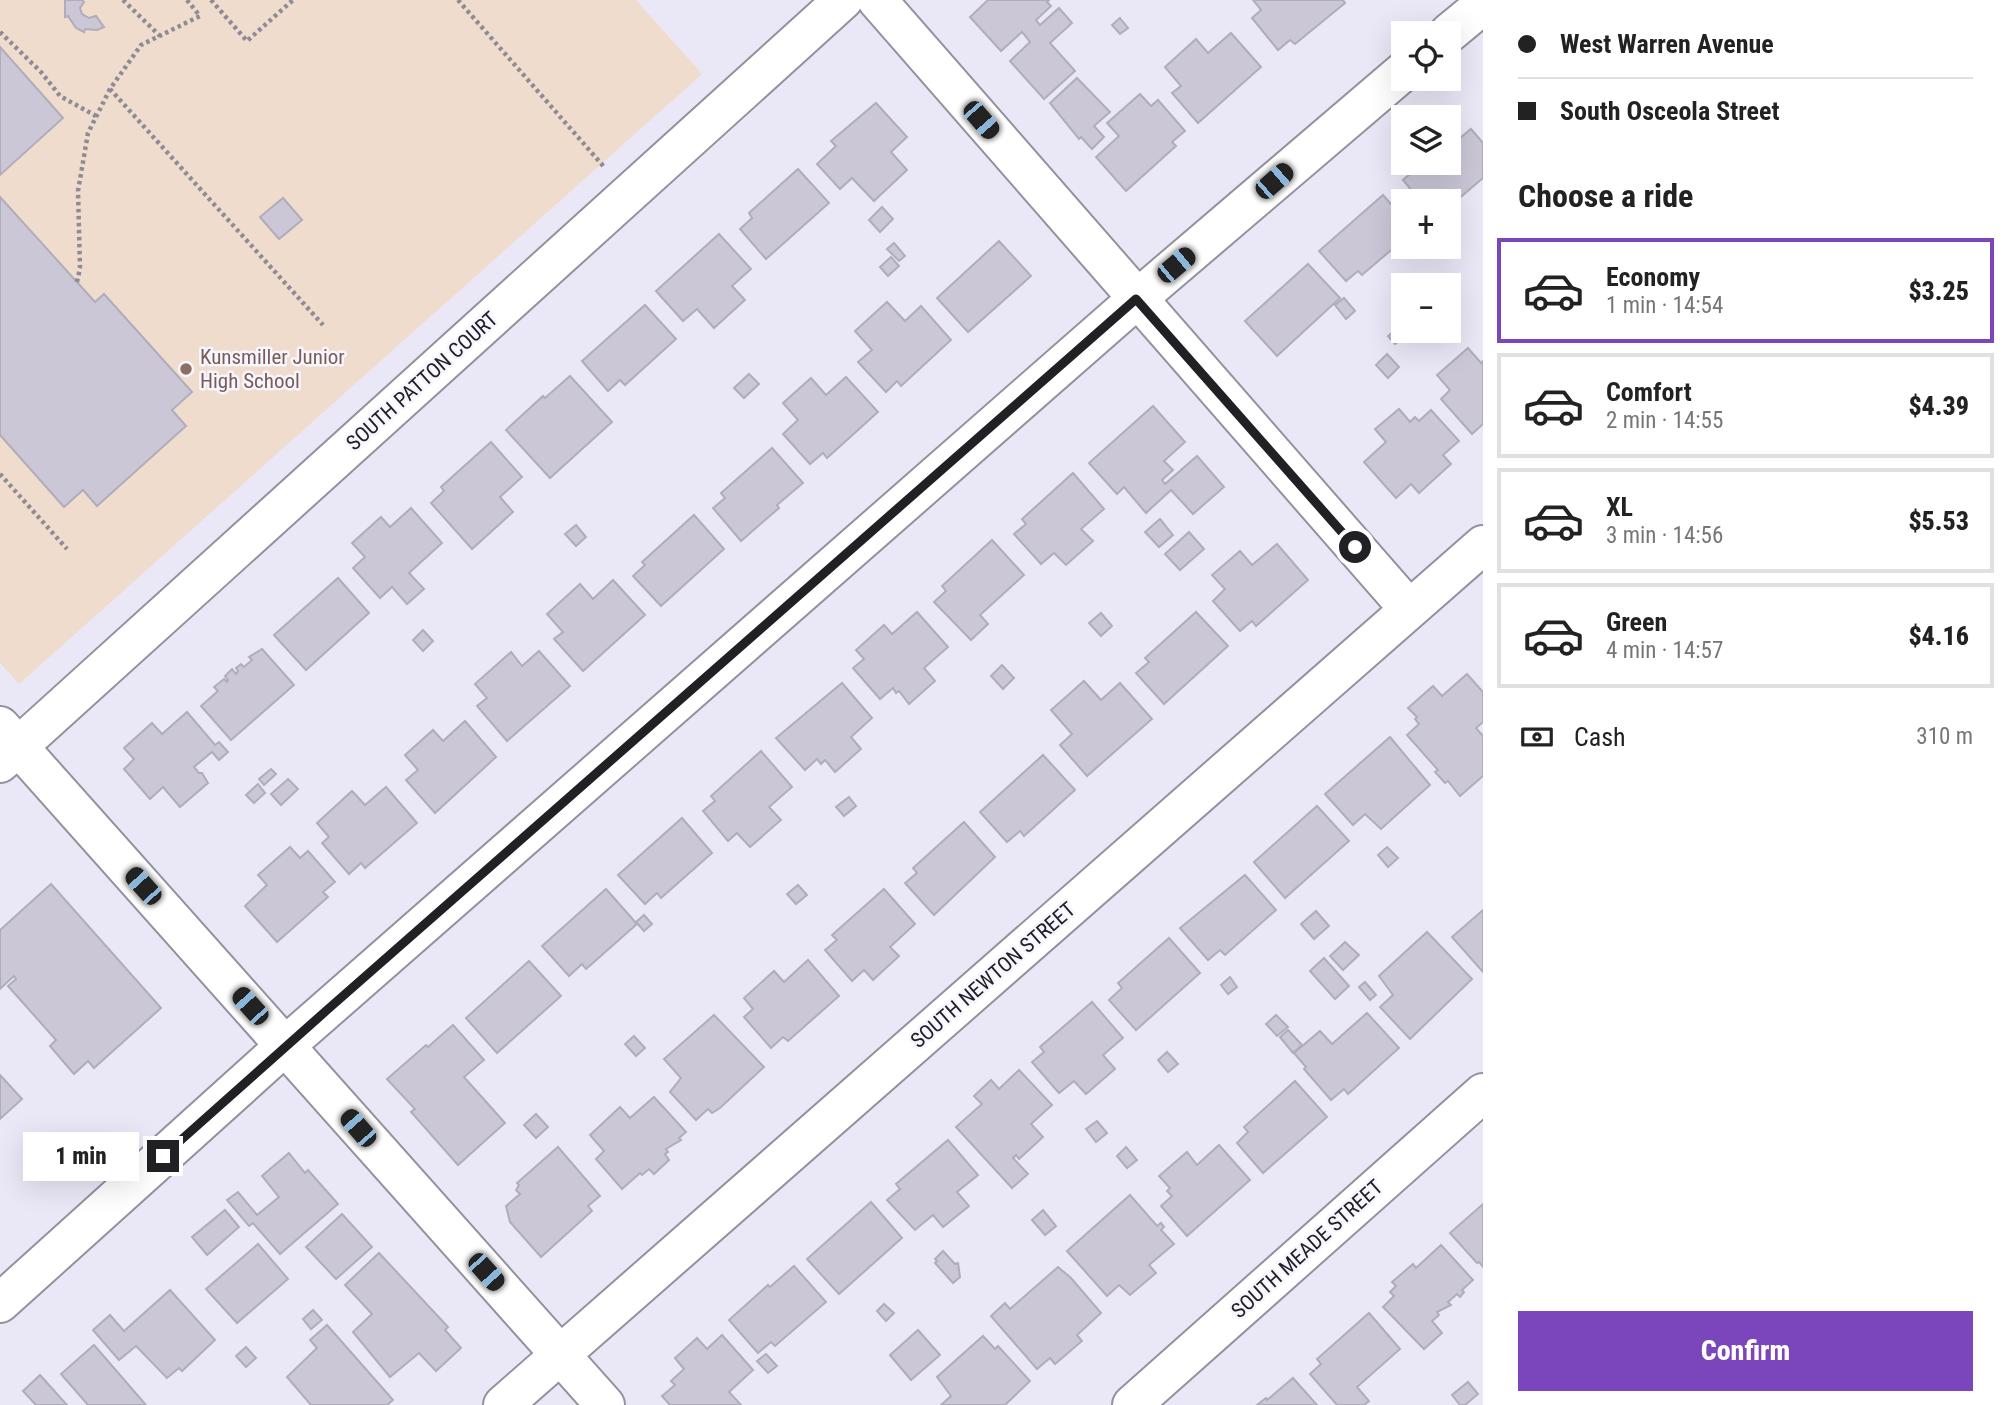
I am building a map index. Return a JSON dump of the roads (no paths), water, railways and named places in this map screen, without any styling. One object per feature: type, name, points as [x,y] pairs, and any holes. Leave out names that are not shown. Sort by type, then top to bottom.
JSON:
[{"type":"street","name":"SOUTH PATTON COURT","points":[[6,745],[843,0]]},
{"type":"street","points":[[877,0],[1409,609]]},
{"type":"street","points":[[1461,23],[1483,5]]},
{"type":"street","points":[[0,1303],[285,1046],[1136,299],[1391,82]]},
{"type":"street","name":"SOUTH NEWTON STREET","points":[[503,1405],[1483,545]]},
{"type":"street","points":[[6,745],[285,1046],[605,1405]]},
{"type":"street","name":"SOUTH MEADE STREET","points":[[1132,1405],[1483,1093]]},
{"type":"place","name":"Kunsmiller Junior High School","points":[[186,369]]}]
